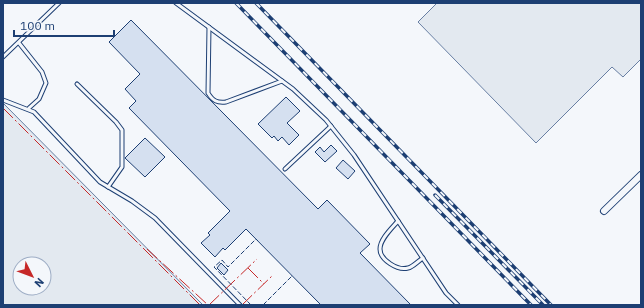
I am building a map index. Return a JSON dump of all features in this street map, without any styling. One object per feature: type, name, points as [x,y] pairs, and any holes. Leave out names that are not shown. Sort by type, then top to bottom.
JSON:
[{"type":"street","points":[[604,211],[641,175]]},
{"type":"lane","points":[[3,58],[59,3]]},
{"type":"lane","points":[[176,3],[282,81],[330,126],[354,154],[446,293],[458,305]]},
{"type":"lane","points":[[209,27],[208,93],[212,99],[219,103],[226,102],[282,81]]},
{"type":"lane","points":[[18,43],[42,72],[46,83],[42,94],[29,108]]},
{"type":"lane","points":[[77,84],[122,130],[122,167],[108,187]]},
{"type":"lane","points":[[3,100],[29,108],[100,182],[132,201],[154,218],[240,305]]},
{"type":"lane","points":[[286,168],[330,126]]},
{"type":"lane","points":[[398,221],[384,238],[380,249],[382,256],[396,267],[402,269],[410,268],[423,258]]},
{"type":"shaded area","points":[[437,3],[641,3],[641,59],[623,77],[612,67],[536,143],[418,22]]},
{"type":"shaded area","points":[[3,104],[4,104],[203,305],[3,305]]},
{"type":"building","points":[[131,20],[318,209],[327,200],[370,244],[360,253],[411,305],[321,305],[246,229],[225,250],[223,248],[215,257],[201,243],[210,235],[208,233],[230,211],[129,108],[136,101],[125,89],[140,74],[109,42]]},
{"type":"building","points":[[286,97],[300,111],[287,123],[299,135],[289,145],[282,137],[278,141],[274,136],[272,138],[258,124]]},
{"type":"building","points":[[145,138],[165,157],[145,177],[125,158]]},
{"type":"building","points":[[331,145],[337,151],[325,162],[315,152],[320,147],[324,152]]},
{"type":"building","points":[[343,160],[355,171],[348,179],[336,168]]},
{"type":"building","points":[[221,263],[228,270],[224,275],[217,268]]},
{"type":"railway","points":[[236,3],[531,305]]},
{"type":"railway","points":[[256,3],[551,305]]},
{"type":"railway","points":[[435,195],[543,305]]},
{"type":"fence","points":[[251,305],[214,267],[222,260],[228,267],[256,239],[258,241]]},
{"type":"fence","points":[[263,305],[292,276],[291,275]]},
{"type":"power","points":[[3,108],[200,305]]},
{"type":"power","points":[[147,249],[208,305]]},
{"type":"power","points":[[209,305],[257,259]]},
{"type":"power","points":[[248,268],[264,284]]},
{"type":"power","points":[[242,305],[273,275]]}]
